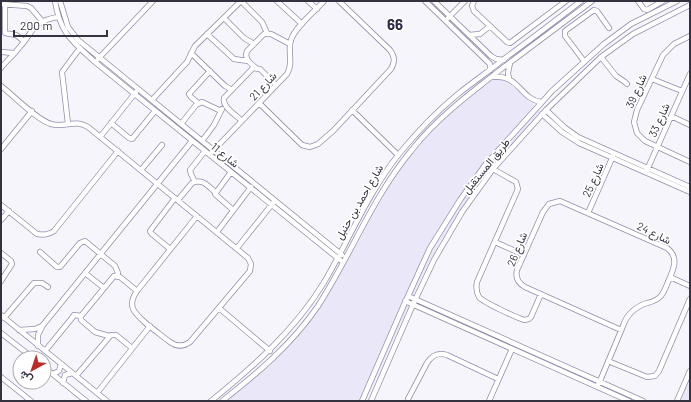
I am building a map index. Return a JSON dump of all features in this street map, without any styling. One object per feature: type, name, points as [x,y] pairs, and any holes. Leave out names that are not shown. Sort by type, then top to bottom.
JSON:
[{"type":"street","name":"شارع 11","points":[[55,1],[58,17],[66,35],[95,62],[231,172],[274,202]]},
{"type":"street","name":"شارع 11","points":[[60,1],[64,17],[71,32],[78,40],[344,260]]},
{"type":"street","points":[[95,62],[153,1]]},
{"type":"street","points":[[152,100],[183,66],[195,46],[241,1],[265,25],[267,34]]},
{"type":"street","points":[[278,1],[302,24]]},
{"type":"street","points":[[308,1],[317,9]]},
{"type":"street","name":"شارع 21","points":[[210,155],[287,74],[290,67],[290,44],[293,34],[324,1]]},
{"type":"street","points":[[259,103],[296,140],[302,145],[310,147],[318,144],[352,110],[394,64],[395,59],[390,50],[339,1]]},
{"type":"street","points":[[425,1],[490,64],[490,70]]},
{"type":"street","points":[[434,1],[491,56],[496,59],[504,60]]},
{"type":"street","points":[[446,21],[465,1]]},
{"type":"street","points":[[474,1],[472,6],[474,11],[507,42],[512,42],[566,1]]},
{"type":"street","name":"شارع احمد بن حنبل","points":[[210,401],[242,376],[270,351],[307,307],[322,286],[370,196],[398,155],[427,122],[459,93],[581,1]]},
{"type":"street","name":"شارع احمد بن حنبل","points":[[222,401],[267,364],[293,337],[317,306],[370,212],[396,170],[428,132],[464,98],[592,1]]},
{"type":"street","points":[[638,1],[644,9],[647,10],[663,1]]},
{"type":"street","name":"طريق المستقبل","points":[[362,401],[405,301],[430,248],[484,164],[541,102],[604,44],[631,24],[677,1]]},
{"type":"street","points":[[24,41],[16,35],[5,34],[3,25],[3,4],[22,3],[31,8],[42,21]]},
{"type":"street","name":"طريق المستقبل","points":[[371,401],[427,273],[449,233],[469,202],[493,170],[542,114],[601,57],[633,34],[690,5]]},
{"type":"street","points":[[584,61],[565,36],[565,31],[594,10],[597,11],[609,28]]},
{"type":"street","points":[[1,68],[24,41],[31,30],[46,19],[58,17]]},
{"type":"street","points":[[224,18],[244,38],[254,44]]},
{"type":"street","points":[[551,24],[554,29]]},
{"type":"street","points":[[469,35],[482,33],[490,26]]},
{"type":"street","points":[[480,46],[482,33]]},
{"type":"street","points":[[207,34],[234,59],[248,60]]},
{"type":"street","points":[[276,85],[260,69],[256,68],[248,60],[246,54],[247,51],[261,36],[267,34],[290,44]]},
{"type":"street","name":"شارع 39","points":[[690,36],[676,42],[668,49],[662,58],[636,114],[634,125],[640,137],[657,147],[690,162]]},
{"type":"street","points":[[68,124],[62,72],[64,67],[80,48]]},
{"type":"street","points":[[1,52],[14,53]]},
{"type":"street","points":[[191,53],[225,86],[232,90]]},
{"type":"street","points":[[486,60],[491,56]]},
{"type":"street","points":[[601,57],[616,76],[627,84]]},
{"type":"street","points":[[509,79],[508,71],[510,63]]},
{"type":"street","points":[[202,141],[214,125],[221,112],[224,104],[224,98],[251,69],[256,68]]},
{"type":"street","points":[[198,104],[190,97],[189,94],[210,71]]},
{"type":"street","points":[[571,73],[577,79]]},
{"type":"street","name":"شارع 33","points":[[647,171],[690,74]]},
{"type":"street","points":[[492,77],[502,76],[509,79],[532,100],[535,108]]},
{"type":"street","points":[[652,79],[682,91]]},
{"type":"street","points":[[1,86],[41,119],[50,124],[84,124],[158,183],[248,258],[251,264],[250,271],[190,342],[180,346],[174,345],[139,317],[132,308],[132,302],[137,291],[197,216]]},
{"type":"street","points":[[100,137],[138,89]]},
{"type":"street","points":[[459,93],[464,98]]},
{"type":"street","points":[[532,100],[541,102]]},
{"type":"street","points":[[181,124],[198,104],[205,103],[213,109],[221,112]]},
{"type":"street","points":[[224,104],[242,121]]},
{"type":"street","points":[[352,110],[398,155]]},
{"type":"street","points":[[546,110],[573,133],[613,156]]},
{"type":"street","points":[[111,123],[132,139],[155,111]]},
{"type":"street","points":[[1,149],[32,112]]},
{"type":"street","points":[[542,114],[573,140],[647,171],[690,192]]},
{"type":"street","points":[[671,116],[690,125]]},
{"type":"street","points":[[509,137],[516,143]]},
{"type":"street","points":[[38,346],[38,335],[43,325],[192,141]]},
{"type":"street","points":[[141,170],[162,144]]},
{"type":"street","points":[[1,205],[37,234],[49,234],[54,231],[118,151]]},
{"type":"street","points":[[195,182],[190,170],[205,151]]},
{"type":"street","name":"شارع 25","points":[[588,213],[613,156]]},
{"type":"street","points":[[493,170],[514,180],[518,186],[517,192],[477,284],[477,292],[480,298],[526,320],[531,317],[541,294]]},
{"type":"street","points":[[647,171],[690,187]]},
{"type":"street","points":[[215,192],[231,172]]},
{"type":"street","points":[[170,249],[152,234],[150,230],[192,183],[202,182],[215,192],[215,195],[233,210]]},
{"type":"street","points":[[217,232],[251,187]]},
{"type":"street","name":"شارع 26","points":[[588,213],[560,201],[549,204],[542,212],[517,270],[517,279],[523,286],[621,330]]},
{"type":"street","points":[[237,248],[274,202]]},
{"type":"street","points":[[1,220],[9,211]]},
{"type":"street","name":"شارع 24","points":[[588,213],[670,250],[674,255],[675,262],[661,296],[654,301],[642,305],[632,311],[625,320],[597,387]]},
{"type":"street","points":[[40,252],[58,267],[61,266],[82,242],[87,242],[115,266],[117,269],[117,276]]},
{"type":"street","points":[[495,242],[524,255]]},
{"type":"street","points":[[1,253],[11,261],[12,264],[1,281]]},
{"type":"street","points":[[85,273],[104,288]]},
{"type":"street","points":[[117,276],[137,291]]},
{"type":"street","points":[[46,350],[72,318],[78,315],[81,316],[112,278],[117,276]]},
{"type":"street","points":[[670,277],[690,286]]},
{"type":"street","points":[[44,350],[3,317],[34,283],[42,283],[48,287]]},
{"type":"street","points":[[408,296],[644,401]]},
{"type":"street","points":[[608,361],[647,377],[655,376],[659,371],[690,299]]},
{"type":"street","points":[[405,301],[629,401]]},
{"type":"street","points":[[219,308],[270,351]]},
{"type":"street","points":[[81,316],[82,320],[92,330],[109,336]]},
{"type":"street","points":[[19,330],[34,329],[43,325]]},
{"type":"street","points":[[97,393],[150,326]]},
{"type":"street","points":[[1,333],[23,350]]},
{"type":"street","points":[[63,383],[65,376],[74,374],[109,336],[114,334],[116,335],[132,348]]},
{"type":"street","points":[[522,353],[524,348]]},
{"type":"street","points":[[489,401],[512,349]]},
{"type":"street","points":[[408,398],[430,358],[436,354],[442,353],[447,355],[498,379]]},
{"type":"street","points":[[52,357],[108,401]]},
{"type":"street","points":[[61,364],[59,371],[53,374],[86,401]]},
{"type":"street","points":[[677,401],[690,371]]},
{"type":"street","points":[[1,376],[31,401]]},
{"type":"shaded area","points":[[497,72],[540,111],[487,172],[439,244],[420,280],[366,401],[222,401],[266,364],[301,326],[330,284],[369,211],[427,131]]},
{"type":"shaded area","points":[[690,375],[690,401],[678,401]]},
{"type":"district","name":"66","points":[[395,25]]}]
